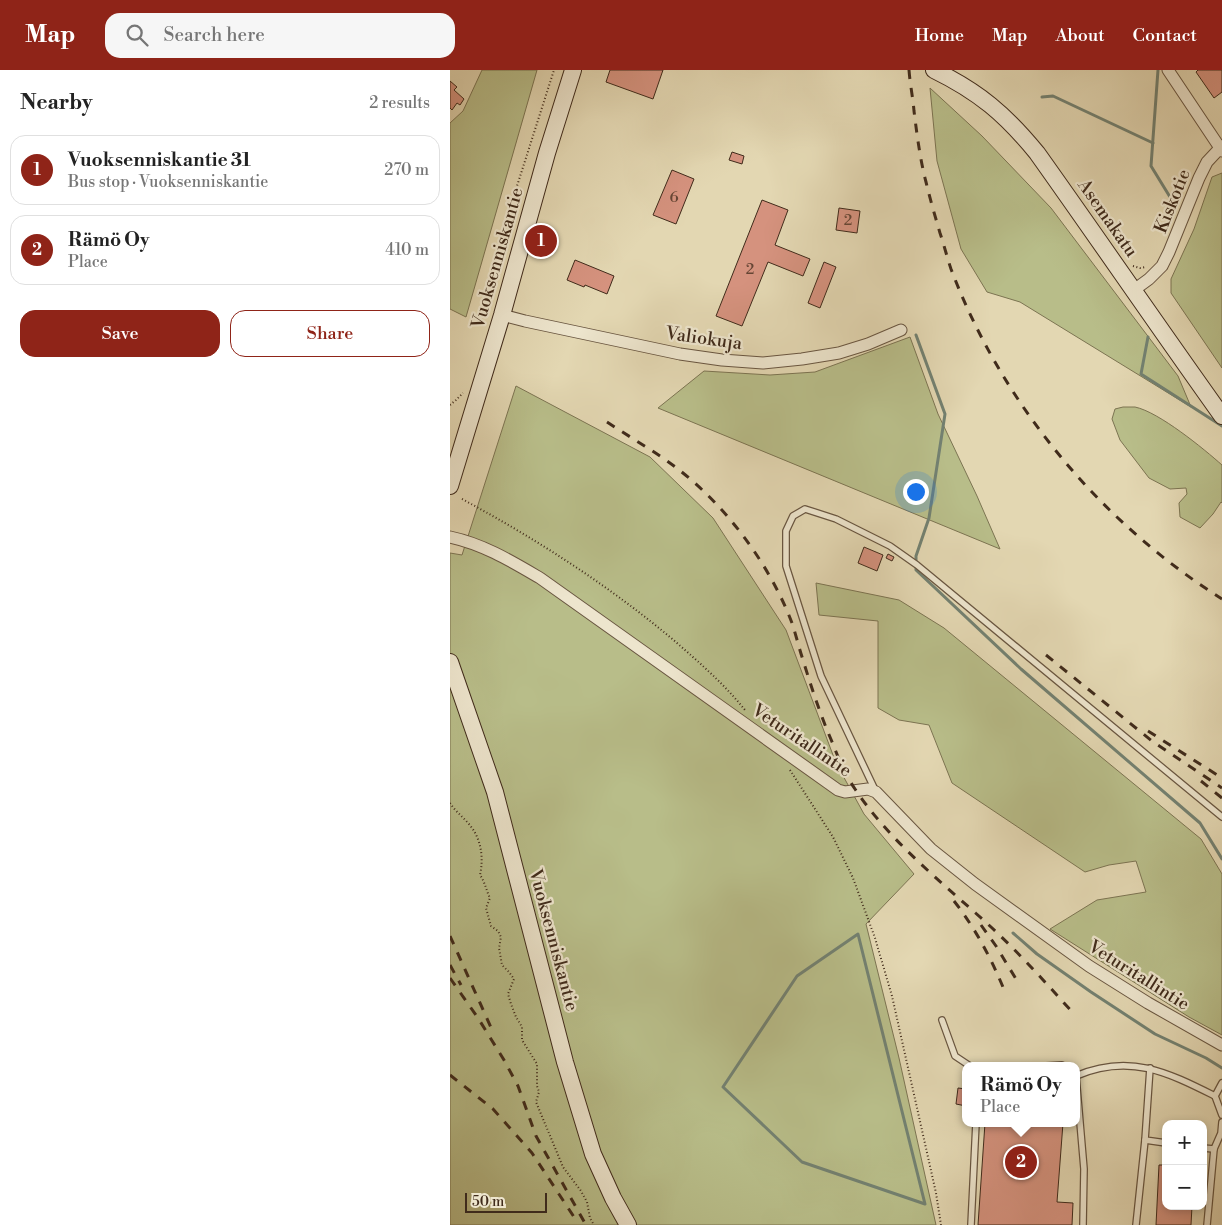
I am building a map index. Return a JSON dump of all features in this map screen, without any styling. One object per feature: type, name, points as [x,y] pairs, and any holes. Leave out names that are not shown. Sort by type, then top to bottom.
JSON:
[{"type":"street","name":"Vuoksenniskantie","points":[[450,486],[494,343],[547,153],[573,70]]},
{"type":"street","name":"Asemakatu","points":[[934,70],[958,82],[996,108],[1024,137],[1222,416]]},
{"type":"street","points":[[1168,70],[1221,148]]},
{"type":"street","name":"Kiskotie","points":[[1134,290],[1162,266],[1199,178],[1207,162],[1221,148]]},
{"type":"street","name":"Valiokuja","points":[[502,315],[525,322],[680,354],[722,360],[763,362],[802,359],[839,353],[868,344],[901,330]]},
{"type":"street","name":"Veturitallintie","points":[[450,537],[468,541],[500,555],[540,578],[838,790],[845,792],[868,789],[876,792],[931,849],[975,884],[1089,966],[1222,1046]]},
{"type":"street","name":"Vuoksenniskantie","points":[[450,662],[495,792],[565,1062],[593,1154],[613,1198],[628,1225]]},
{"type":"lane","points":[[876,792],[821,676],[786,566],[786,532],[793,516],[805,509],[836,519],[890,546],[918,565],[1222,817]]},
{"type":"lane","points":[[942,1020],[955,1056],[964,1062]]},
{"type":"lane","points":[[1080,1074],[1114,1065],[1150,1068],[1183,1080],[1215,1096],[1222,1116]]},
{"type":"lane","points":[[1136,1225],[1150,1068]]},
{"type":"lane","points":[[1215,1096],[1222,1083]]},
{"type":"lane","points":[[1080,1122],[1084,1169],[1083,1225]]},
{"type":"lane","points":[[1207,1225],[1214,1149],[1221,1133],[1222,1122]]},
{"type":"lane","points":[[971,1225],[976,1127]]},
{"type":"lane","points":[[1145,1140],[1162,1142]]},
{"type":"lane","points":[[1207,1148],[1214,1149]]},
{"type":"path","points":[[500,271],[500,243],[503,230],[554,70]]},
{"type":"path","points":[[1133,266],[1146,267]]},
{"type":"path","points":[[450,405],[464,392]]},
{"type":"path","points":[[462,500],[532,540],[627,603],[699,662],[733,695],[749,714]]},
{"type":"path","points":[[786,764],[833,837],[853,878],[876,938],[894,1005],[936,1193],[941,1225]]},
{"type":"path","points":[[450,803],[469,825],[479,842],[482,862],[480,875],[490,898],[486,908],[490,926],[498,931],[501,937],[499,948],[502,965],[514,979],[508,994],[516,1017],[522,1027],[522,1040],[537,1064],[537,1086],[539,1092],[536,1102],[563,1167],[587,1202],[590,1218],[594,1225]]},
{"type":"green space","points":[[482,70],[537,70],[466,317],[450,309],[450,123],[463,111]]},
{"type":"green space","points":[[930,88],[982,136],[1051,208],[1178,376],[1191,407],[1020,302],[987,292],[961,249],[937,161]]},
{"type":"green space","points":[[1222,173],[1222,368],[1171,293],[1171,279],[1194,229],[1212,177]]},
{"type":"green space","points":[[910,337],[938,414],[1000,549],[658,408],[704,371],[770,375],[815,372]]},
{"type":"green space","points":[[516,386],[650,457],[713,518],[786,630],[836,763],[864,814],[914,874],[866,924],[899,1058],[936,1225],[450,1225],[450,553],[462,555]]},
{"type":"green space","points":[[1135,407],[1145,410],[1168,423],[1222,465],[1222,503],[1200,528],[1180,517],[1179,503],[1187,494],[1186,488],[1170,489],[1149,478],[1120,440],[1112,419],[1115,409]]},
{"type":"green space","points":[[816,583],[899,600],[944,628],[1201,839],[1222,874],[1222,1035],[1189,1017],[1050,929],[1097,900],[1146,892],[1136,861],[1109,865],[1085,872],[952,783],[929,725],[899,720],[878,708],[878,621],[819,615]]},
{"type":"building","points":[[610,70],[663,70],[653,99],[606,82]]},
{"type":"building","points":[[1198,70],[1222,70],[1222,92],[1214,98],[1196,72]]},
{"type":"building","points":[[450,81],[457,87],[454,90],[464,99],[460,105],[457,103],[452,110],[450,108]]},
{"type":"building","points":[[732,152],[744,156],[742,164],[729,160]]},
{"type":"building","points":[[672,170],[694,179],[676,224],[653,215]]},
{"type":"building","points":[[762,200],[788,210],[775,245],[810,259],[803,276],[768,262],[742,326],[716,316]]},
{"type":"building","points":[[839,208],[860,211],[857,233],[836,230]]},
{"type":"building","points":[[575,260],[614,276],[607,294],[567,280]]},
{"type":"building","points":[[824,262],[836,267],[820,308],[808,303]]},
{"type":"building","points":[[864,547],[883,555],[877,571],[858,563]]},
{"type":"building","points":[[888,554],[894,557],[892,561],[886,558]]},
{"type":"building","points":[[958,1088],[962,1088],[962,1105],[956,1104]]},
{"type":"building","points":[[985,1127],[1063,1127],[1057,1202],[1073,1203],[1072,1225],[978,1225]]},
{"type":"building","points":[[1159,1165],[1162,1165],[1162,1210],[1192,1210],[1191,1225],[1156,1225]]},
{"type":"waterway","points":[[1158,70],[1151,166],[1170,197]]},
{"type":"waterway","points":[[1042,97],[1053,96],[1153,143]]},
{"type":"waterway","points":[[916,335],[945,414],[929,518],[916,556],[916,570],[1021,669],[1200,823],[1222,859]]},
{"type":"waterway","points":[[1148,337],[1141,374],[1222,426]]},
{"type":"waterway","points":[[1013,933],[1037,954],[1155,1034],[1206,1058],[1222,1068]]},
{"type":"waterway","points":[[858,934],[925,1204],[802,1162],[723,1087],[797,976],[858,934]]},
{"type":"railway","points":[[909,70],[922,165],[940,233],[951,269],[972,319],[998,367],[1027,412],[1060,456],[1096,496],[1135,534],[1177,568],[1222,599]]},
{"type":"railway","points":[[607,422],[661,457],[696,484],[730,519],[745,538],[783,601],[825,724],[843,768],[855,789],[869,809],[901,845],[1002,937],[1074,1014]]},
{"type":"railway","points":[[1046,655],[1152,741],[1222,788]]},
{"type":"railway","points":[[1148,731],[1222,778]]},
{"type":"railway","points":[[1201,781],[1222,798]]},
{"type":"railway","points":[[954,901],[983,945],[1005,992]]},
{"type":"railway","points":[[981,925],[1016,979]]},
{"type":"railway","points":[[450,936],[493,1032]]},
{"type":"railway","points":[[450,965],[461,985]]},
{"type":"railway","points":[[450,978],[504,1060],[518,1086],[536,1136],[586,1225]]},
{"type":"railway","points":[[450,1075],[493,1109],[532,1153],[574,1217]]},
{"type":"place","name":"Vuoksenniskantie 31","points":[[541,241]]},
{"type":"place","name":"Rämö Oy","points":[[1021,1162]]}]
